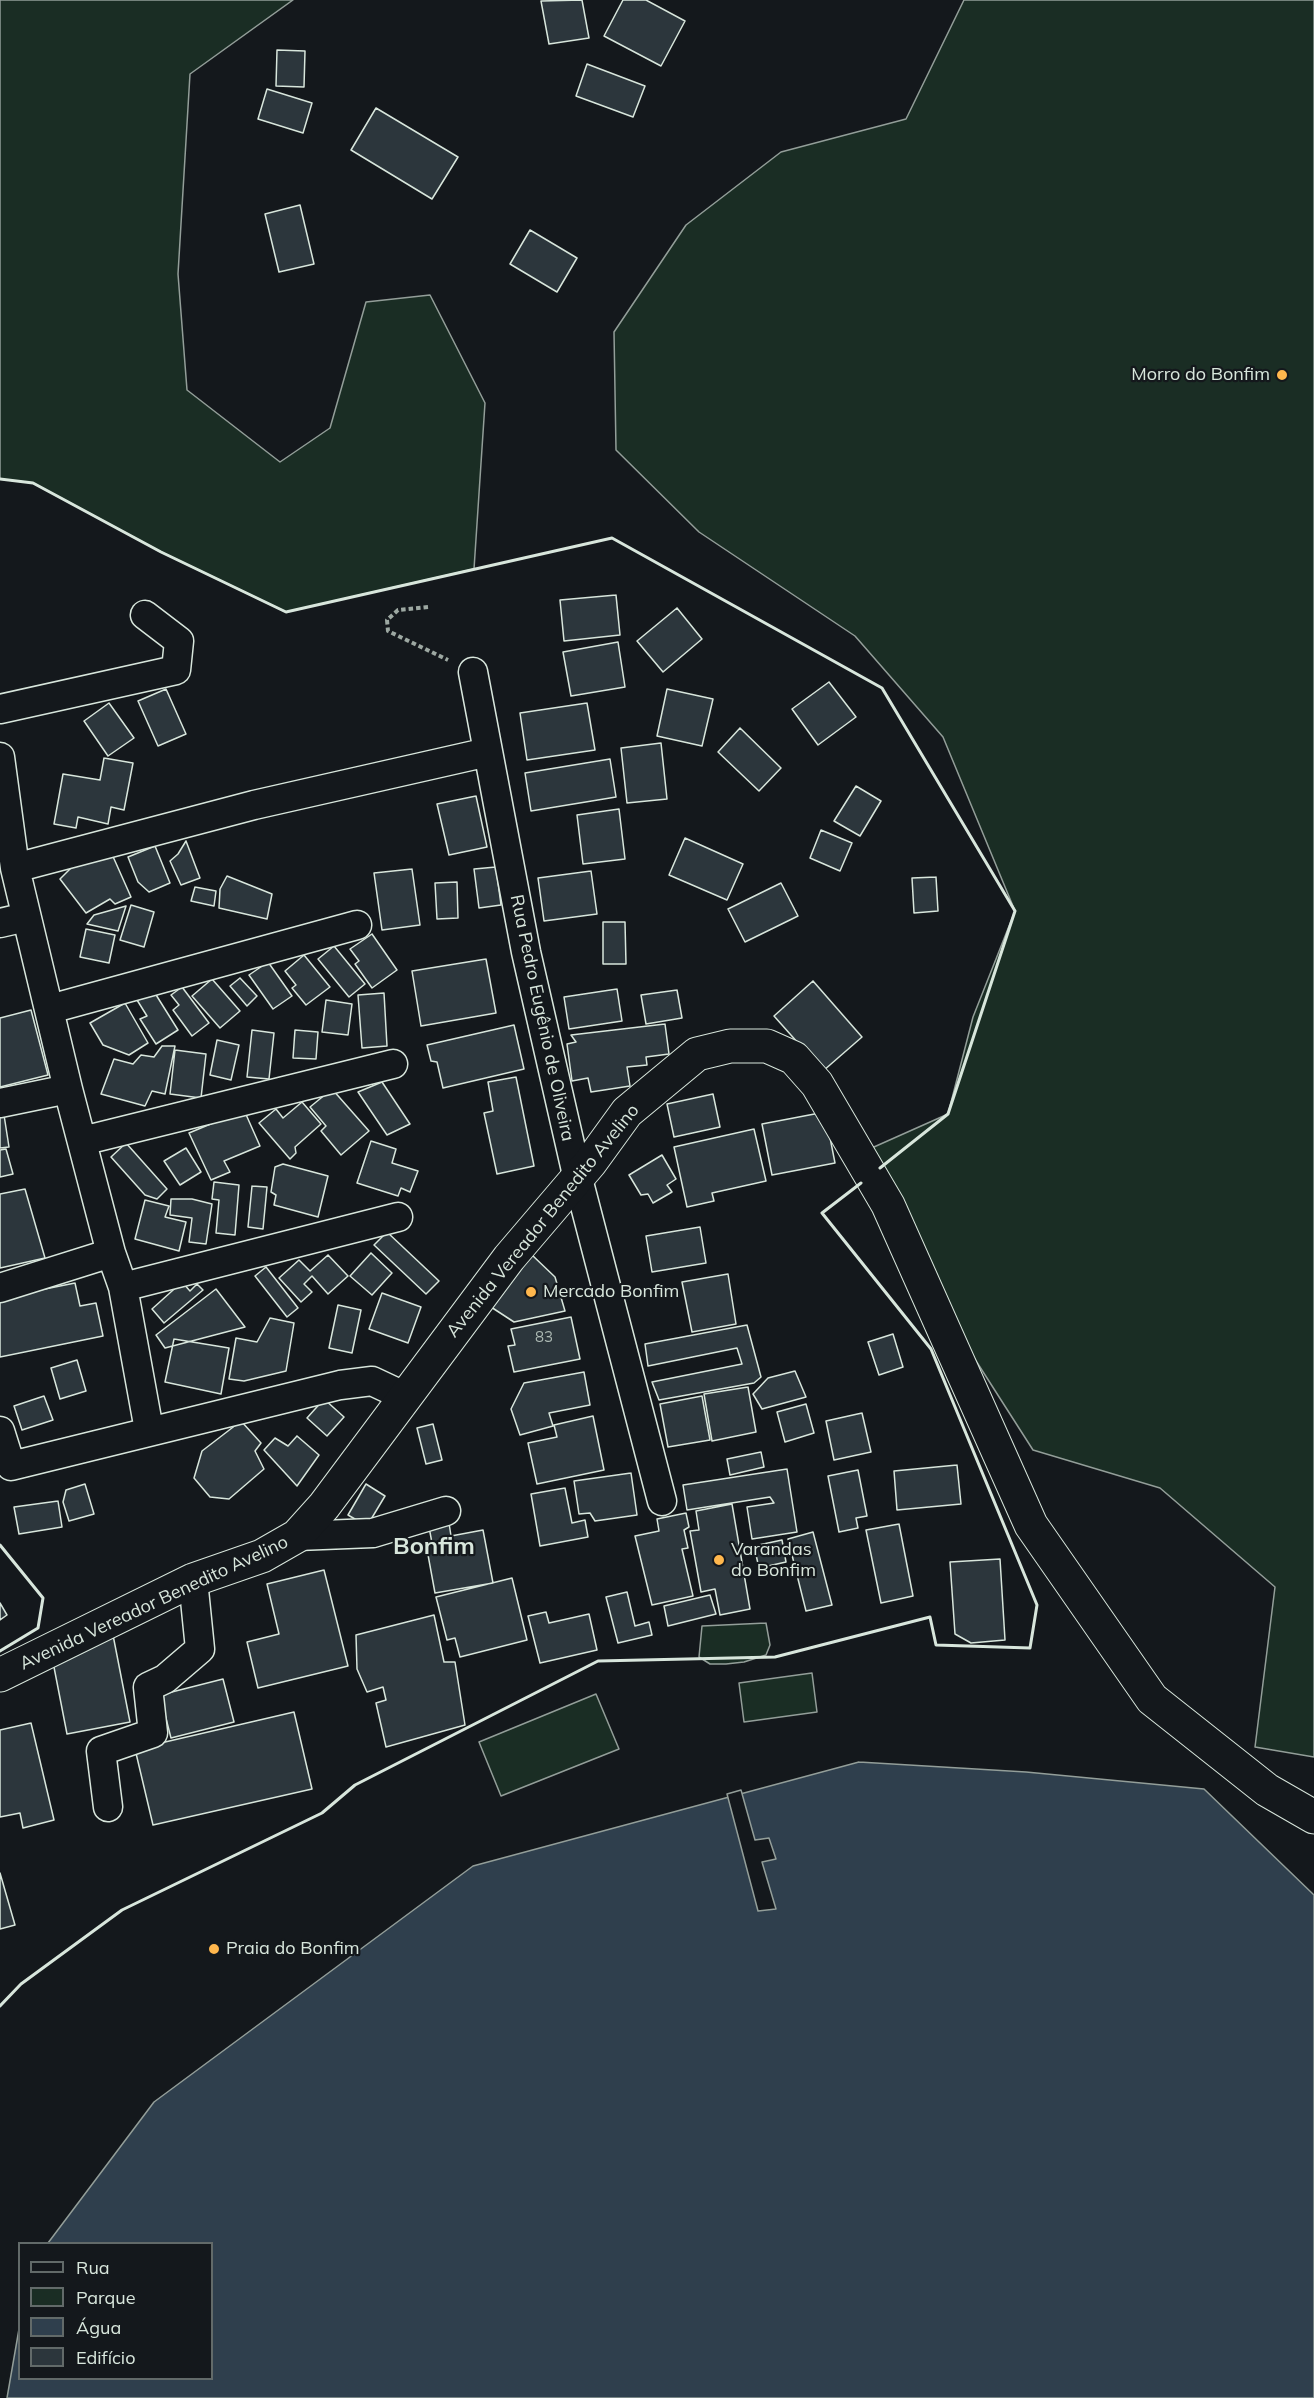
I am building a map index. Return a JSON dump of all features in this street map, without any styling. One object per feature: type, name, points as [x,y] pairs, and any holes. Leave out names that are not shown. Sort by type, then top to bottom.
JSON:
[{"type":"main road","name":"Avenida Vereador Benedito Avelino","points":[[0,1675],[193,1580],[262,1556],[297,1536],[324,1506],[509,1258],[577,1175],[590,1163],[627,1112],[697,1054],[730,1046],[767,1046],[794,1058],[817,1084],[888,1205],[1032,1525],[1152,1699],[1267,1790],[1314,1817]]},
{"type":"street","points":[[0,709],[176,670],[178,641],[145,615]]},
{"type":"street","name":"Rua Pedro Eugênio de Oliveira","points":[[473,672],[526,952],[577,1175],[662,1501]]},
{"type":"street","points":[[15,868],[254,805],[488,752]]},
{"type":"street","points":[[0,760],[15,868],[13,920],[50,1009],[68,1089],[111,1253],[123,1287],[149,1430]]},
{"type":"street","points":[[50,1009],[357,925]]},
{"type":"street","points":[[82,1141],[393,1064]]},
{"type":"street","points":[[0,1103],[68,1089]]},
{"type":"street","points":[[123,1287],[398,1217]]},
{"type":"street","points":[[0,1288],[111,1253]]},
{"type":"street","points":[[0,1431],[11,1466],[149,1430],[340,1385],[372,1381],[406,1396]]},
{"type":"street","points":[[297,1536],[373,1533],[446,1511]]},
{"type":"street","points":[[108,1807],[101,1751],[153,1733],[148,1687],[165,1680],[200,1649],[193,1580]]},
{"type":"path","points":[[428,607],[398,610],[387,620],[388,631],[473,672]]},
{"type":"green space","points":[[0,0],[293,0],[190,74],[178,274],[187,390],[280,462],[330,428],[366,302],[430,295],[485,403],[474,569],[286,612],[161,552],[33,483],[0,479]]},
{"type":"green space","points":[[964,0],[1314,0],[1314,1757],[1255,1747],[1275,1587],[1160,1488],[1033,1450],[847,1159],[948,1114],[973,1017],[1015,911],[943,737],[855,636],[699,532],[616,450],[614,332],[686,225],[781,152],[906,119]]},
{"type":"green space","points":[[766,1623],[770,1645],[766,1655],[744,1662],[726,1664],[710,1664],[699,1657],[702,1626]]},
{"type":"green space","points":[[812,1673],[817,1712],[744,1722],[739,1683]]},
{"type":"green space","points":[[596,1694],[619,1749],[501,1796],[479,1742]]},
{"type":"water","points":[[859,1762],[1026,1772],[1204,1789],[1314,1895],[1314,2398],[7,2398],[18,2335],[18,2380],[213,2380],[213,2242],[49,2242],[154,2102],[473,1866]]},
{"type":"pier","points":[[741,1790],[755,1840],[769,1838],[776,1859],[762,1862],[776,1909],[758,1911],[727,1794]]},
{"type":"building","points":[[582,0],[589,38],[549,44],[541,1]]},
{"type":"building","points":[[623,0],[646,0],[685,21],[661,66],[604,36]]},
{"type":"building","points":[[277,50],[305,51],[304,87],[276,86]]},
{"type":"building","points":[[587,64],[645,86],[633,117],[576,96]]},
{"type":"building","points":[[267,89],[312,103],[303,133],[258,119]]},
{"type":"building","points":[[376,108],[458,157],[432,199],[351,150]]},
{"type":"building","points":[[300,205],[314,264],[279,272],[265,214]]},
{"type":"building","points":[[530,230],[577,258],[557,292],[510,264]]},
{"type":"building","points":[[616,595],[620,635],[564,641],[560,600]]},
{"type":"building","points":[[677,608],[702,639],[663,672],[637,641]]},
{"type":"building","points":[[618,642],[625,687],[571,696],[563,652]]},
{"type":"building","points":[[829,682],[856,717],[818,745],[792,709]]},
{"type":"building","points":[[166,689],[186,734],[158,746],[138,701]]},
{"type":"building","points":[[667,689],[713,699],[702,746],[657,736]]},
{"type":"building","points":[[109,703],[134,738],[108,756],[84,721]]},
{"type":"building","points":[[587,703],[595,750],[527,760],[520,713]]},
{"type":"building","points":[[740,728],[781,768],[759,791],[718,752]]},
{"type":"building","points":[[661,743],[667,799],[627,803],[621,748]]},
{"type":"building","points":[[104,758],[133,763],[124,810],[111,807],[108,824],[78,817],[76,828],[54,824],[63,774],[100,780]]},
{"type":"building","points":[[610,759],[616,797],[531,811],[525,773]]},
{"type":"building","points":[[856,786],[881,801],[860,836],[834,821]]},
{"type":"building","points":[[476,796],[487,847],[449,855],[437,804]]},
{"type":"building","points":[[619,809],[625,859],[583,864],[577,815]]},
{"type":"building","points":[[821,830],[852,843],[840,871],[810,858]]},
{"type":"building","points":[[685,838],[743,864],[727,900],[669,875]]},
{"type":"building","points":[[186,841],[200,878],[181,885],[170,861],[178,854]]},
{"type":"building","points":[[155,846],[170,883],[149,892],[138,882],[128,857]]},
{"type":"building","points":[[111,852],[131,897],[115,904],[110,899],[86,913],[60,879],[79,860]]},
{"type":"building","points":[[496,867],[501,905],[479,908],[474,869]]},
{"type":"building","points":[[412,869],[420,925],[382,930],[374,873]]},
{"type":"building","points":[[591,871],[597,914],[544,921],[538,878]]},
{"type":"building","points":[[227,876],[272,894],[267,919],[219,908],[220,889]]},
{"type":"building","points":[[936,877],[938,911],[914,913],[912,878]]},
{"type":"building","points":[[457,882],[458,918],[437,919],[435,883]]},
{"type":"building","points":[[781,883],[798,916],[745,942],[728,909]]},
{"type":"building","points":[[195,887],[216,891],[214,906],[191,901]]},
{"type":"building","points":[[131,905],[154,912],[144,947],[120,940]]},
{"type":"building","points":[[126,906],[118,931],[87,924],[94,915]]},
{"type":"building","points":[[603,922],[625,922],[626,964],[603,964]]},
{"type":"building","points":[[86,929],[115,935],[109,963],[80,957]]},
{"type":"building","points":[[372,934],[397,970],[372,988],[355,964],[359,961],[350,949]]},
{"type":"building","points":[[334,946],[365,984],[349,997],[318,959]]},
{"type":"building","points":[[304,955],[330,987],[306,1005],[292,988],[296,985],[285,971]]},
{"type":"building","points":[[486,959],[496,1013],[421,1026],[412,971]]},
{"type":"building","points":[[268,962],[292,996],[273,1009],[249,975]]},
{"type":"building","points":[[240,978],[257,996],[247,1006],[230,986]]},
{"type":"building","points":[[212,979],[240,1011],[220,1028],[192,996]]},
{"type":"building","points":[[813,981],[862,1037],[823,1071],[774,1016]]},
{"type":"building","points":[[182,987],[209,1023],[192,1036],[173,1010],[179,1005],[171,995]]},
{"type":"building","points":[[617,989],[622,1021],[569,1029],[564,997]]},
{"type":"building","points":[[153,990],[178,1030],[156,1044],[140,1019],[147,1016],[137,1000]]},
{"type":"building","points":[[677,990],[682,1018],[646,1024],[641,995]]},
{"type":"building","points":[[384,993],[387,1046],[362,1048],[358,995]]},
{"type":"building","points":[[326,1000],[352,1004],[348,1035],[322,1032]]},
{"type":"building","points":[[125,1003],[148,1043],[129,1055],[103,1045],[90,1023]]},
{"type":"building","points":[[31,1010],[48,1075],[0,1087],[0,1018]]},
{"type":"building","points":[[665,1024],[669,1054],[646,1057],[647,1065],[627,1067],[630,1086],[591,1092],[588,1078],[572,1081],[567,1044],[576,1042],[571,1035]]},
{"type":"building","points":[[514,1025],[524,1069],[443,1088],[437,1062],[431,1061],[427,1045]]},
{"type":"building","points":[[252,1030],[274,1033],[269,1079],[247,1077]]},
{"type":"building","points":[[295,1030],[318,1032],[316,1059],[293,1058]]},
{"type":"building","points":[[217,1040],[239,1045],[231,1080],[210,1075]]},
{"type":"building","points":[[162,1046],[175,1046],[165,1094],[152,1091],[145,1106],[101,1094],[114,1059],[133,1064],[141,1055],[154,1057]]},
{"type":"building","points":[[175,1050],[206,1054],[201,1098],[170,1094]]},
{"type":"building","points":[[516,1077],[534,1166],[497,1174],[484,1113],[493,1111],[488,1082]]},
{"type":"building","points":[[382,1082],[410,1124],[387,1135],[358,1092]]},
{"type":"building","points":[[332,1089],[369,1131],[341,1155],[321,1131],[326,1126],[310,1107]]},
{"type":"building","points":[[713,1094],[720,1127],[674,1137],[667,1104]]},
{"type":"building","points":[[302,1102],[321,1124],[295,1147],[296,1153],[290,1159],[259,1123],[276,1109],[283,1118]]},
{"type":"building","points":[[244,1110],[260,1146],[224,1161],[230,1172],[211,1180],[189,1133]]},
{"type":"building","points":[[825,1112],[835,1163],[772,1175],[762,1124]]},
{"type":"building","points":[[4,1115],[9,1147],[0,1148],[0,1116]]},
{"type":"building","points":[[754,1129],[766,1181],[712,1193],[714,1201],[687,1207],[674,1147]]},
{"type":"building","points":[[371,1141],[396,1149],[392,1163],[418,1171],[410,1192],[401,1188],[398,1196],[357,1183]]},
{"type":"building","points":[[126,1143],[167,1189],[157,1199],[145,1195],[111,1157]]},
{"type":"building","points":[[186,1148],[201,1172],[180,1185],[164,1161]]},
{"type":"building","points":[[6,1149],[13,1174],[0,1177],[0,1150]]},
{"type":"building","points":[[662,1155],[676,1179],[667,1185],[672,1192],[653,1203],[648,1194],[641,1195],[629,1175]]},
{"type":"building","points":[[283,1164],[328,1176],[318,1217],[274,1205],[276,1195],[271,1192],[275,1167]]},
{"type":"building","points":[[214,1182],[239,1185],[235,1235],[216,1233],[219,1200],[212,1199]]},
{"type":"building","points":[[252,1186],[267,1187],[263,1229],[248,1227]]},
{"type":"building","points":[[25,1189],[45,1258],[0,1268],[0,1194]]},
{"type":"building","points":[[171,1199],[192,1199],[212,1204],[206,1244],[189,1242],[192,1218],[170,1215]]},
{"type":"building","points":[[145,1200],[169,1206],[165,1217],[186,1222],[179,1251],[135,1239]]},
{"type":"building","points":[[700,1227],[706,1263],[652,1272],[646,1236]]},
{"type":"building","points":[[387,1232],[439,1281],[426,1294],[374,1245]]},
{"type":"building","points":[[371,1253],[392,1273],[372,1295],[350,1276]]},
{"type":"building","points":[[328,1255],[348,1276],[328,1294],[312,1276],[304,1284],[312,1292],[301,1302],[279,1278],[299,1260],[310,1271]]},
{"type":"building","name":"Mercado Bonfim","points":[[532,1255],[555,1277],[565,1311],[514,1322],[491,1307]]},
{"type":"building","points":[[266,1267],[298,1308],[287,1317],[255,1276]]},
{"type":"building","points":[[728,1274],[736,1324],[692,1332],[682,1282]]},
{"type":"building","points":[[182,1282],[190,1291],[197,1284],[203,1290],[164,1323],[152,1309]]},
{"type":"building","points":[[75,1283],[80,1306],[96,1303],[103,1336],[0,1357],[0,1298]]},
{"type":"building","points":[[216,1289],[245,1327],[165,1348],[156,1335]]},
{"type":"building","points":[[382,1293],[421,1307],[408,1343],[369,1329]]},
{"type":"building","points":[[338,1305],[361,1310],[352,1353],[329,1348]]},
{"type":"building","points":[[571,1317],[580,1359],[514,1372],[508,1346],[515,1345],[511,1329]]},
{"type":"building","points":[[270,1318],[294,1323],[286,1371],[244,1381],[229,1379],[236,1338],[257,1342]]},
{"type":"building","points":[[747,1325],[761,1377],[754,1383],[659,1400],[652,1382],[742,1364],[737,1348],[648,1366],[645,1344]]},
{"type":"building","points":[[893,1334],[903,1367],[879,1375],[868,1342]]},
{"type":"building","points":[[174,1339],[229,1348],[221,1394],[165,1382]]},
{"type":"building","points":[[77,1360],[86,1391],[60,1399],[51,1368]]},
{"type":"building","points":[[795,1371],[806,1397],[762,1409],[753,1394],[768,1378]]},
{"type":"building","points":[[584,1372],[590,1405],[549,1413],[553,1426],[520,1435],[511,1409],[524,1383]]},
{"type":"building","points":[[748,1387],[756,1432],[712,1441],[704,1394]]},
{"type":"building","points":[[44,1396],[53,1420],[22,1430],[14,1406]]},
{"type":"building","points":[[702,1396],[710,1440],[668,1447],[660,1404]]},
{"type":"building","points":[[324,1399],[344,1417],[327,1436],[307,1418]]},
{"type":"building","points":[[806,1404],[814,1433],[785,1442],[777,1412]]},
{"type":"building","points":[[862,1413],[871,1452],[834,1460],[826,1421]]},
{"type":"building","points":[[593,1416],[604,1470],[537,1484],[528,1443],[557,1437],[554,1425]]},
{"type":"building","points":[[241,1421],[261,1443],[255,1451],[264,1469],[229,1499],[210,1497],[194,1478],[202,1451]]},
{"type":"building","points":[[433,1424],[442,1460],[426,1464],[417,1428]]},
{"type":"building","points":[[297,1436],[319,1455],[297,1486],[264,1450],[275,1438],[288,1446]]},
{"type":"building","points":[[761,1452],[764,1467],[730,1475],[727,1459]]},
{"type":"building","points":[[957,1465],[961,1504],[897,1510],[894,1471]]},
{"type":"building","points":[[787,1469],[797,1532],[752,1539],[747,1507],[774,1503],[770,1497],[687,1510],[683,1485]]},
{"type":"building","points":[[858,1470],[867,1516],[856,1518],[858,1528],[839,1532],[828,1476]]},
{"type":"building","points":[[631,1473],[637,1515],[595,1521],[590,1513],[579,1514],[574,1481]]},
{"type":"building","points":[[85,1484],[94,1514],[69,1521],[63,1502],[66,1490]]},
{"type":"building","points":[[366,1484],[385,1496],[367,1526],[348,1515]]},
{"type":"building","points":[[565,1488],[572,1523],[585,1520],[588,1537],[540,1546],[531,1494]]},
{"type":"building","points":[[58,1501],[62,1527],[19,1534],[14,1507]]},
{"type":"building","name":"Varandas do Bonfim","points":[[732,1504],[750,1609],[720,1615],[715,1589],[701,1592],[690,1531],[699,1530],[696,1511]]},
{"type":"building","points":[[686,1513],[689,1527],[684,1530],[688,1548],[682,1549],[693,1596],[652,1605],[635,1536],[659,1531],[657,1519]]},
{"type":"building","points":[[449,1523],[451,1536],[483,1530],[493,1583],[435,1593],[426,1544],[432,1543],[429,1527]]},
{"type":"building","points":[[899,1524],[913,1596],[881,1603],[866,1530]]},
{"type":"building","points":[[813,1532],[832,1605],[806,1611],[788,1539]]},
{"type":"building","points":[[782,1540],[786,1562],[759,1568],[754,1546]]},
{"type":"building","points":[[1000,1559],[1005,1640],[971,1643],[955,1634],[950,1562]]},
{"type":"building","points":[[324,1570],[348,1666],[258,1688],[247,1642],[279,1634],[267,1584]]},
{"type":"building","points":[[512,1578],[527,1640],[460,1657],[455,1638],[447,1640],[436,1597]]},
{"type":"building","points":[[627,1592],[635,1626],[649,1622],[652,1635],[618,1643],[606,1597]]},
{"type":"building","points":[[710,1595],[716,1614],[668,1626],[664,1606]]},
{"type":"building","points":[[0,1603],[7,1615],[0,1620]]},
{"type":"building","points":[[546,1612],[549,1623],[589,1614],[597,1650],[540,1663],[528,1616]]},
{"type":"building","points":[[434,1615],[444,1662],[455,1662],[465,1725],[386,1747],[376,1703],[386,1700],[383,1687],[367,1692],[357,1669],[356,1635]]},
{"type":"building","points":[[113,1635],[130,1722],[67,1734],[53,1662]]},
{"type":"building","points":[[223,1679],[234,1722],[171,1738],[160,1695]]},
{"type":"building","points":[[294,1712],[312,1789],[153,1825],[135,1749]]},
{"type":"building","points":[[31,1723],[54,1820],[23,1828],[20,1813],[0,1817],[0,1730]]},
{"type":"building","points":[[0,1873],[15,1925],[0,1929]]},
{"type":"wall","points":[[0,479],[33,483],[161,552],[286,612],[612,538],[882,688],[1015,911],[948,1114],[880,1168]]},
{"type":"wall","points":[[0,2006],[21,1984],[122,1910],[322,1813],[355,1785],[598,1661],[775,1657],[930,1617],[936,1645],[1030,1648],[1037,1605],[931,1349],[822,1213],[861,1183]]},
{"type":"wall","points":[[0,1545],[43,1598],[38,1628],[0,1651]]},
{"type":"place","name":"Morro do Bonfim","points":[[1282,375]]},
{"type":"place","name":"Mercado Bonfim","points":[[531,1292]]},
{"type":"place","name":"Varandas do Bonfim","points":[[719,1560]]},
{"type":"place","name":"Praia do Bonfim","points":[[214,1949]]},
{"type":"district","name":"Bonfim","points":[[434,1547]]}]
